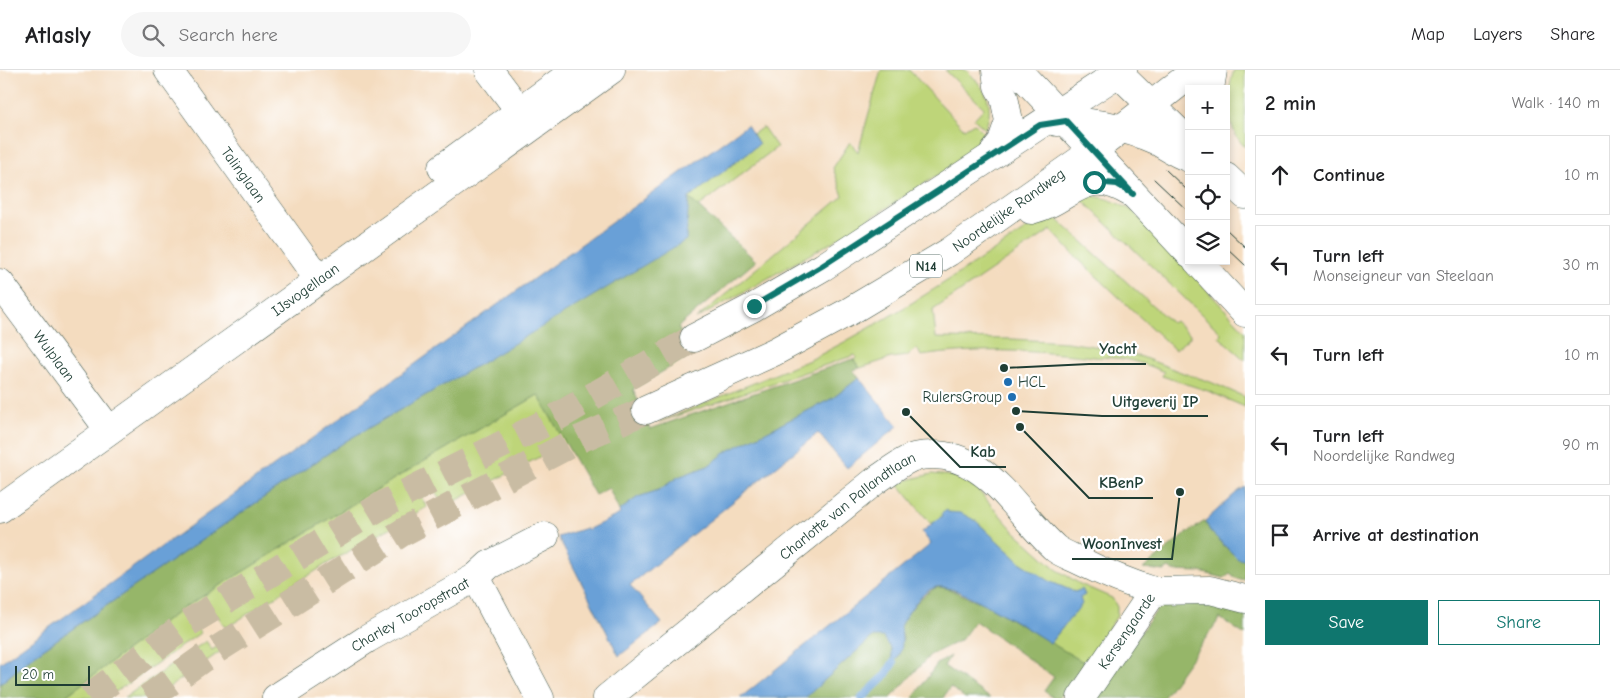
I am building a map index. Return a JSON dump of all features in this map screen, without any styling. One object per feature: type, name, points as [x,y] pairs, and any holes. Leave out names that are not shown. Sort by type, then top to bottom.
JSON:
[{"type":"street","name":"Talinglaan","points":[[168,70],[314,273]]},
{"type":"street","points":[[489,70],[526,119]]},
{"type":"street","name":"IJsvogellaan","points":[[526,119],[576,70]]},
{"type":"street","name":"IJsvogellaan","points":[[0,509],[104,424],[526,119],[611,70]]},
{"type":"street","points":[[990,158],[1001,144],[1009,121],[1004,97],[998,86],[996,70]]},
{"type":"street","points":[[1017,70],[1055,120],[1093,151],[1185,249]]},
{"type":"street","name":"Noordelijke Randweg","points":[[646,410],[774,352],[850,311],[949,252],[1093,151],[1196,70]]},
{"type":"street","points":[[1211,85],[1213,70]]},
{"type":"street","points":[[694,338],[754,306],[822,266],[990,158],[1055,120],[1119,71],[1185,138]]},
{"type":"street","points":[[1055,120],[1086,121],[1120,130],[1156,141],[1176,154],[1185,157]]},
{"type":"street","points":[[1230,181],[1245,195]]},
{"type":"street","points":[[999,218],[1042,208],[1086,183],[1117,184],[1133,194]]},
{"type":"street","points":[[1201,265],[1245,312]]},
{"type":"street","name":"Wulplaan","points":[[0,283],[104,424]]},
{"type":"street","name":"IJsvogellaan","points":[[0,488],[104,424]]},
{"type":"street","name":"Charlotte van Pallandtlaan","points":[[607,698],[875,480],[913,458],[936,455],[957,458],[978,468],[995,481],[1036,529],[1058,550],[1117,579],[1154,591]]},
{"type":"street","name":"Charley Tooropstraat","points":[[276,698],[368,639],[476,577],[489,565],[545,536]]},
{"type":"street","points":[[476,577],[540,698]]},
{"type":"street","name":"Kersengaarde","points":[[1081,698],[1154,591],[1210,590],[1245,599]]},
{"type":"green space","points":[[881,70],[909,70],[964,129],[974,123],[983,132],[975,145],[949,168],[846,234],[696,319],[843,196],[833,168],[850,142],[858,152]]},
{"type":"green space","points":[[945,70],[966,70],[979,83],[987,96],[989,104],[988,120],[985,129],[974,119],[984,108]]},
{"type":"green space","points":[[1234,70],[1245,70],[1245,147],[1238,139],[1231,121],[1231,79]]},
{"type":"green space","points":[[763,127],[777,147],[698,207],[689,198],[759,144],[753,134]]},
{"type":"green space","points":[[1094,196],[1117,203],[1133,211],[1245,331],[1245,360],[1219,337],[1221,333],[1080,198]]},
{"type":"green space","points":[[689,198],[756,261],[678,327],[691,355],[633,389],[650,429],[853,359],[860,368],[853,370],[859,378],[833,398],[728,451],[708,466],[678,477],[659,490],[638,497],[619,511],[609,488],[595,495],[538,395],[392,480],[182,609],[63,698],[0,698],[0,684],[33,656],[346,441],[485,361]]},
{"type":"green space","points":[[1080,198],[1057,219],[1172,323],[1175,321],[1191,336],[1175,350],[1075,256],[1051,230],[933,310],[936,338],[1067,342],[1106,348],[1142,357],[1208,381],[1245,397],[1245,407],[1208,391],[1162,376],[1164,372],[1158,369],[1126,360],[1007,351],[943,353],[921,356],[917,348],[907,356],[891,358],[860,368],[854,360],[857,358],[855,355],[659,422],[812,359],[844,342],[939,286],[1061,206]]},
{"type":"green space","points":[[538,395],[566,443],[444,507],[435,491],[421,497],[427,507],[325,565],[226,628],[217,615],[197,627],[200,633],[107,698],[63,698],[182,609],[392,480]]},
{"type":"green space","points":[[932,474],[953,476],[976,488],[1015,532],[1056,569],[1080,584],[1112,598],[1117,607],[1117,616],[1085,663],[1050,643],[1081,605],[1080,597],[1085,595],[1082,589],[1075,592],[1051,582],[1020,562],[976,521],[948,512],[947,510],[943,516],[931,524],[898,484]]},
{"type":"green space","points":[[1205,521],[1228,550],[1245,560],[1245,580],[1235,578],[1230,574],[1224,578],[1200,572],[1173,571],[1169,568],[1164,571],[1143,569],[1187,533]]},
{"type":"green space","points":[[937,587],[946,588],[987,605],[1085,663],[1059,698],[1054,698],[1044,691],[1054,677],[975,621],[961,640],[930,655],[891,698],[805,698],[872,637],[883,636],[891,648],[893,663],[903,639],[900,626],[916,604]]},
{"type":"green space","points":[[1199,601],[1245,610],[1245,635],[1220,618],[1163,698],[1093,698],[1162,603]]},
{"type":"green space","points":[[206,641],[212,650],[218,646],[221,651],[154,698],[124,698]]},
{"type":"green space","points":[[950,656],[944,666],[990,698],[965,698],[950,687],[943,698],[913,698],[937,664]]},
{"type":"water","points":[[747,125],[759,144],[689,198],[686,240],[485,361],[346,441],[33,656],[0,684],[0,663]]},
{"type":"water","points":[[859,378],[898,426],[847,468],[818,433],[630,585],[662,623],[619,656],[558,537],[586,528],[587,530],[620,514],[619,511],[638,497],[659,490],[678,477],[708,466],[728,451],[833,398]]},
{"type":"water","points":[[1245,487],[1245,560],[1238,559],[1210,531],[1205,521]]},
{"type":"water","points":[[947,510],[948,512],[961,513],[976,521],[1020,562],[1051,582],[1075,592],[1082,589],[1085,595],[1080,598],[1082,604],[1050,643],[976,599],[946,587],[936,587],[920,598],[900,626],[902,646],[897,659],[893,663],[891,648],[883,637],[872,637],[805,698],[740,698],[931,544],[922,532]]},
{"type":"waterway","points":[[862,698],[884,677],[893,663]]},
{"type":"tunnel","points":[[88,698],[188,623],[386,503],[557,417],[694,338]]},
{"type":"tunnel","points":[[148,698],[202,659],[403,532],[580,439],[646,410]]},
{"type":"tram line","points":[[1165,169],[1185,188]]},
{"type":"tram line","points":[[1154,179],[1185,208]]},
{"type":"tram line","points":[[1230,233],[1245,247]]},
{"type":"tram line","points":[[1230,251],[1245,265]]},
{"type":"place","name":"Yacht","points":[[1004,368]]},
{"type":"place","name":"HCL","points":[[1008,382]]},
{"type":"place","name":"RulersGroup","points":[[1012,397]]},
{"type":"place","name":"Uitgeverij IP","points":[[1016,411]]},
{"type":"place","name":"Kab","points":[[906,412]]},
{"type":"place","name":"KBenP","points":[[1020,427]]},
{"type":"place","name":"WoonInvest","points":[[1180,492]]},
{"type":"route","points":[[754,306],[822,266],[1040,125],[1066,121],[1133,194],[1117,184],[1094,182]]}]
